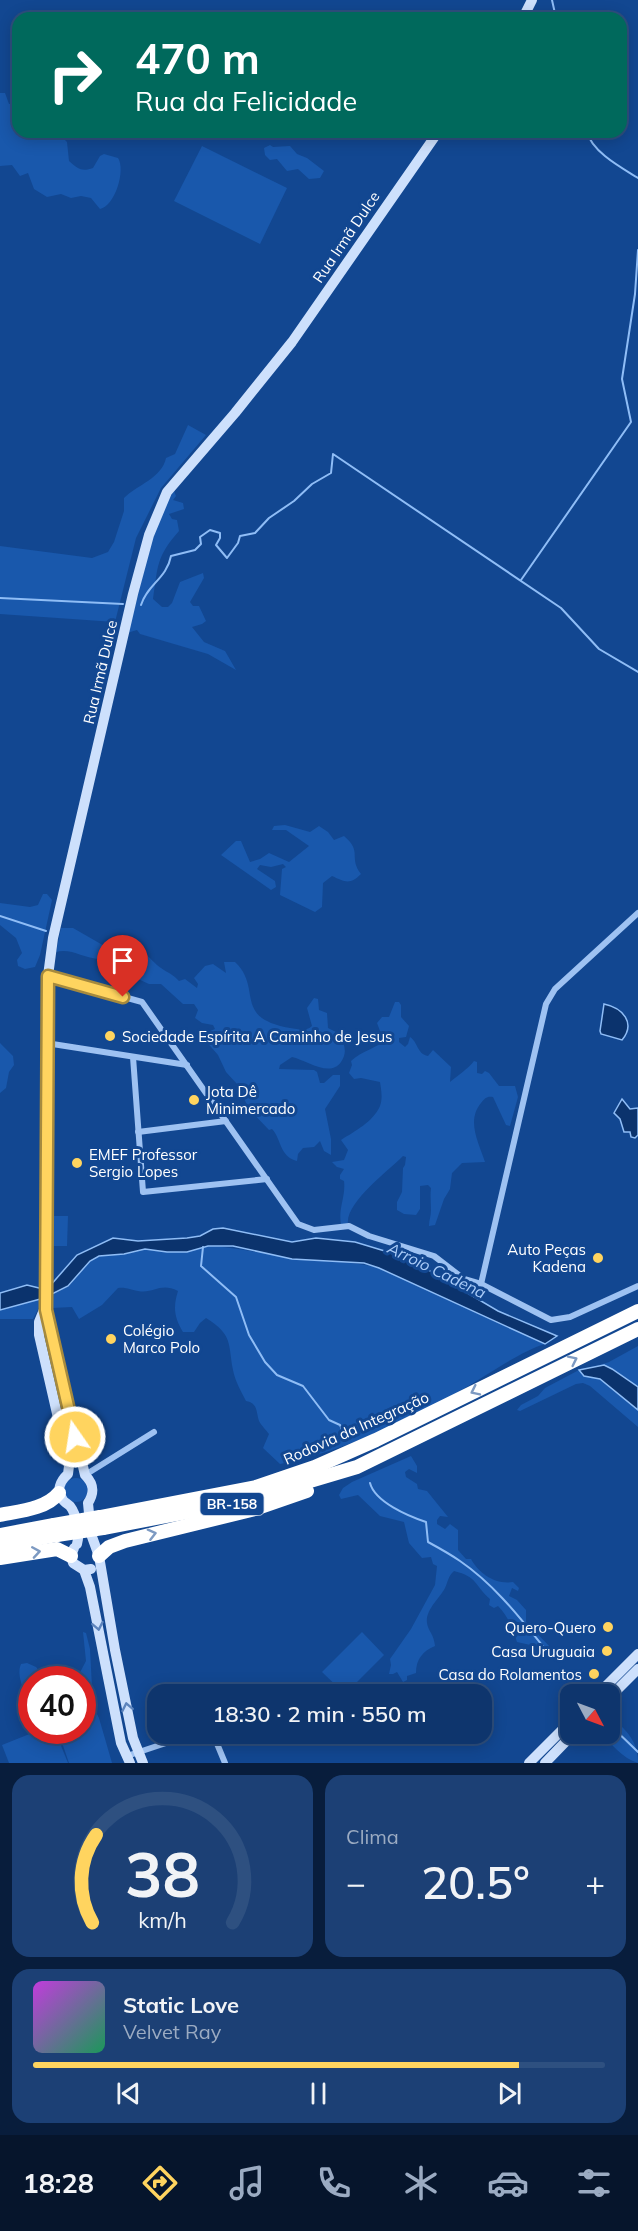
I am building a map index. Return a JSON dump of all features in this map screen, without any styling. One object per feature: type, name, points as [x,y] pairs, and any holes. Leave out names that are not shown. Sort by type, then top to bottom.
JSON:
[{"type":"highway","name":"Rodovia da Integração","points":[[102,1522],[256,1487],[315,1467],[376,1440],[638,1311]]},
{"type":"highway","name":"Rodovia da Integração","points":[[0,1535],[55,1530],[240,1502],[357,1467],[638,1329]]},
{"type":"highway","points":[[97,1553],[125,1541],[285,1500],[335,1481],[357,1467]]},
{"type":"highway","points":[[0,1515],[39,1506],[53,1500],[59,1492]]},
{"type":"highway","name":"Rodovia da Integração","points":[[0,1546],[55,1530]]},
{"type":"highway","points":[[0,1558],[57,1549],[74,1550]]},
{"type":"street","name":"Rua Irmã Dulce","points":[[143,1763],[133,1738],[87,1512],[87,1503],[92,1496],[93,1488],[91,1480],[85,1474],[57,1364],[46,1308],[46,1043],[48,976],[53,938],[133,594],[149,535],[167,492],[292,342],[434,138]]},
{"type":"street","points":[[481,1284],[546,1004],[555,990],[638,914]]},
{"type":"street","points":[[48,976],[142,1002],[298,1224],[314,1230],[349,1226],[369,1236],[434,1256],[464,1279],[481,1284],[551,1320],[570,1317],[638,1286]]},
{"type":"street","points":[[46,1043],[187,1065]]},
{"type":"street","points":[[133,1057],[143,1192],[267,1179]]},
{"type":"street","points":[[138,1132],[226,1121]]},
{"type":"street","name":"Rua Irmã Dulce","points":[[46,1308],[39,1322],[41,1352],[69,1466],[68,1474]]},
{"type":"street","points":[[41,1352],[51,1356],[57,1364]]},
{"type":"street","points":[[154,1432],[85,1474],[68,1474],[61,1482],[59,1492],[63,1501],[70,1506],[75,1515],[79,1538],[74,1550],[73,1563],[84,1570],[90,1587],[121,1743],[128,1760],[138,1752],[162,1744]]},
{"type":"street","points":[[70,1506],[82,1506],[87,1503]]},
{"type":"street","points":[[74,1550],[85,1542],[97,1553],[94,1567],[84,1570]]},
{"type":"street","points":[[608,1684],[638,1654]]},
{"type":"street","points":[[620,1687],[638,1669]]},
{"type":"street","points":[[529,1763],[560,1732]]},
{"type":"street","points":[[217,1744],[225,1763]]},
{"type":"street","points":[[544,1763],[563,1744]]},
{"type":"shaded area","points":[[0,93],[5,93],[9,104],[12,104],[12,138],[63,138],[67,142],[69,161],[78,168],[86,170],[93,168],[100,156],[104,154],[118,158],[121,171],[114,195],[100,209],[91,198],[81,196],[71,198],[61,194],[47,197],[34,189],[28,173],[20,176],[12,165],[0,166]]},
{"type":"shaded area","points":[[270,145],[273,147],[290,146],[297,154],[307,158],[324,171],[320,178],[309,179],[298,169],[287,171],[277,159],[270,160],[265,155],[264,148]]},
{"type":"shaded area","points":[[202,146],[287,188],[260,244],[174,201]]},
{"type":"shaded area","points":[[188,425],[206,435],[161,488],[136,538],[115,622],[0,614],[0,546],[92,558],[108,552],[114,542],[124,511],[124,498],[160,471],[166,458],[175,454]]},
{"type":"shaded area","points":[[174,491],[176,496],[173,500],[183,503],[184,509],[169,514],[172,519],[177,520],[179,531],[159,562],[153,599],[162,607],[168,607],[172,603],[180,582],[203,573],[204,578],[190,602],[193,606],[199,606],[206,621],[192,627],[204,642],[225,651],[236,670],[208,654],[140,634],[137,630],[127,633],[151,542],[157,524]]},
{"type":"shaded area","points":[[285,825],[310,832],[319,826],[334,840],[344,836],[353,846],[357,868],[361,874],[354,880],[347,881],[332,876],[323,883],[322,907],[315,912],[280,895],[282,869],[286,867],[283,864],[271,867],[260,865],[257,869],[275,881],[276,887],[271,890],[221,855],[236,841],[241,841],[250,862],[269,853],[289,862],[309,846],[286,830],[272,830],[274,826]]},
{"type":"shaded area","points":[[43,894],[47,894],[52,900],[40,955],[35,967],[25,969],[18,966],[17,960],[22,953],[16,938],[0,925],[0,903],[30,907],[38,905]]},
{"type":"shaded area","points":[[61,928],[73,928],[134,963],[142,964],[144,954],[179,981],[185,979],[197,988],[198,984],[194,978],[205,966],[213,964],[226,973],[224,962],[235,962],[247,982],[254,1010],[272,1023],[290,1028],[305,1030],[312,1026],[307,1008],[314,998],[318,999],[319,1010],[327,1013],[328,1028],[340,1034],[345,1048],[341,1062],[336,1067],[324,1068],[292,1057],[280,1065],[279,1069],[314,1070],[317,1072],[320,1083],[324,1083],[333,1075],[340,1075],[340,1086],[325,1109],[331,1139],[331,1155],[324,1151],[320,1141],[314,1147],[303,1148],[298,1154],[297,1161],[291,1159],[284,1152],[272,1129],[269,1130],[249,1109],[237,1084],[226,1072],[218,1055],[205,1040],[208,1032],[215,1029],[213,1025],[202,1023],[195,1018],[198,1010],[194,1004],[183,1004],[161,984],[149,984],[127,974],[108,971],[98,959],[67,951],[56,952]]},
{"type":"shaded area","points":[[395,1002],[401,1005],[401,1017],[409,1026],[406,1037],[399,1038],[399,1042],[405,1047],[410,1037],[424,1055],[428,1056],[433,1050],[451,1067],[450,1082],[474,1061],[477,1062],[477,1073],[482,1074],[485,1071],[489,1073],[499,1086],[515,1086],[518,1097],[510,1126],[506,1125],[493,1097],[486,1098],[481,1103],[474,1117],[474,1125],[485,1162],[462,1163],[452,1173],[450,1189],[435,1225],[429,1226],[431,1188],[428,1185],[420,1186],[420,1209],[416,1215],[404,1214],[397,1210],[397,1202],[402,1192],[406,1157],[403,1156],[360,1197],[349,1216],[348,1224],[341,1224],[344,1181],[340,1179],[340,1175],[344,1169],[332,1162],[344,1160],[348,1150],[341,1140],[358,1130],[377,1112],[382,1094],[380,1082],[354,1079],[349,1073],[351,1061],[388,1039],[380,1031],[377,1023],[382,1017],[389,1017]]},
{"type":"shaded area","points":[[604,1004],[617,1009],[625,1017],[628,1028],[622,1040],[601,1034]]},
{"type":"shaded area","points":[[0,1043],[13,1056],[14,1065],[9,1072],[6,1088],[0,1093]]},
{"type":"shaded area","points":[[622,1099],[630,1109],[638,1108],[638,1135],[635,1138],[631,1137],[630,1132],[624,1132],[620,1119],[614,1113]]},
{"type":"shaded area","points":[[52,1216],[68,1216],[67,1246],[52,1246]]},
{"type":"shaded area","name":"Arroio Cadena","points":[[223,1228],[292,1242],[316,1238],[355,1242],[388,1252],[415,1262],[498,1311],[557,1336],[545,1344],[364,1263],[292,1259],[233,1246],[208,1246],[187,1252],[145,1249],[99,1256],[90,1261],[68,1286],[44,1298],[0,1310],[0,1293],[27,1285],[43,1289],[49,1287],[77,1255],[113,1238],[138,1241],[187,1238]]},
{"type":"shaded area","points":[[208,1246],[379,1268],[545,1344],[516,1357],[444,1400],[375,1434],[327,1452],[280,1464],[263,1448],[269,1434],[259,1421],[255,1406],[246,1401],[238,1386],[228,1340],[215,1324],[206,1318],[194,1332],[183,1332],[175,1312],[178,1291],[166,1288],[135,1291],[118,1288],[102,1305],[79,1319],[72,1307],[52,1308],[50,1305],[50,1296],[69,1286],[90,1261],[99,1256],[145,1249],[167,1252]]},
{"type":"shaded area","points":[[44,1298],[33,1319],[0,1319],[0,1310]]},
{"type":"shaded area","points":[[638,1346],[638,1387],[628,1379],[597,1366],[609,1362]]},
{"type":"shaded area","points":[[604,1365],[638,1387],[638,1410],[600,1379],[584,1376],[579,1370]]},
{"type":"shaded area","points":[[55,1368],[79,1467],[75,1468],[51,1369]]},
{"type":"shaded area","points":[[579,1370],[584,1376],[600,1379],[638,1410],[638,1427],[590,1386],[583,1383],[576,1384],[520,1411],[517,1410],[521,1405],[538,1396],[545,1388]]},
{"type":"shaded area","points":[[411,1456],[417,1466],[417,1473],[409,1469],[405,1472],[406,1477],[417,1484],[418,1489],[427,1491],[448,1517],[440,1516],[437,1524],[445,1529],[450,1524],[458,1530],[458,1550],[489,1577],[500,1582],[513,1582],[519,1588],[518,1591],[512,1588],[509,1596],[517,1600],[526,1610],[526,1622],[552,1649],[551,1654],[545,1660],[536,1651],[535,1646],[517,1642],[505,1614],[498,1606],[494,1608],[489,1605],[490,1599],[475,1582],[468,1576],[454,1571],[428,1613],[428,1626],[435,1646],[421,1656],[416,1673],[407,1676],[407,1680],[403,1682],[397,1672],[389,1674],[390,1659],[411,1629],[435,1585],[437,1566],[433,1564],[431,1557],[422,1558],[409,1543],[404,1522],[380,1516],[358,1495],[341,1499],[339,1495],[343,1488],[352,1482]]},
{"type":"shaded area","points":[[76,1478],[81,1479],[87,1485],[87,1495],[81,1501],[76,1502],[71,1501],[65,1495],[64,1490],[65,1485],[71,1479]]},
{"type":"shaded area","points":[[83,1632],[86,1633],[90,1649],[91,1666],[83,1666],[86,1661]]},
{"type":"shaded area","points":[[362,1632],[384,1655],[355,1684],[335,1684],[322,1672]]},
{"type":"shaded area","points":[[27,1663],[34,1666],[20,1666]]},
{"type":"shaded area","points":[[96,1712],[112,1763],[69,1763],[62,1744],[96,1744]]},
{"type":"shaded area","points":[[620,1725],[631,1737],[637,1751],[638,1763],[622,1755],[611,1744],[620,1744]]},
{"type":"shaded area","points":[[18,1739],[18,1744],[60,1744],[68,1763],[9,1763],[2,1745]]},
{"type":"waterway","points":[[552,0],[555,12]]},
{"type":"waterway","points":[[590,138],[601,153],[638,178]]},
{"type":"waterway","points":[[521,580],[631,422],[622,379],[635,294],[638,250]]},
{"type":"waterway","points":[[141,605],[169,564],[171,556],[195,550],[201,544],[200,537],[210,530],[220,533],[216,545],[227,558],[238,543],[240,536],[255,533],[269,518],[294,501],[312,484],[331,473],[333,454],[561,608],[599,649],[638,672]]},
{"type":"waterway","points":[[0,598],[123,604]]},
{"type":"waterway","points":[[0,916],[46,931]]},
{"type":"waterway","name":"Arroio Cadena","points":[[203,1247],[201,1266],[236,1297],[249,1335],[265,1362],[277,1375],[303,1386],[329,1420],[340,1425],[343,1432]]},
{"type":"waterway","name":"Arroio Cadena","points":[[370,1483],[373,1490],[385,1502],[426,1522],[428,1542],[473,1570],[506,1603],[546,1650]]},
{"type":"waterway","name":"Arroio Cadena","points":[[620,1735],[638,1752]]},
{"type":"place","name":"Sociedade Espírita A Caminho de Jesus","points":[[110,1036]]},
{"type":"place","name":"Jota Dê Minimercado","points":[[194,1100]]},
{"type":"place","name":"EMEF Professor Sergio Lopes","points":[[77,1163]]},
{"type":"place","name":"Auto Peças Kadena","points":[[598,1258]]},
{"type":"place","name":"Colégio Marco Polo","points":[[111,1339]]},
{"type":"place","name":"Quero-Quero","points":[[608,1627]]},
{"type":"place","name":"Casa Uruguaia","points":[[607,1651]]},
{"type":"place","name":"Casa do Rolamentos","points":[[594,1674]]},
{"type":"route","points":[[75,1437],[46,1310],[48,976],[123,997]]}]
